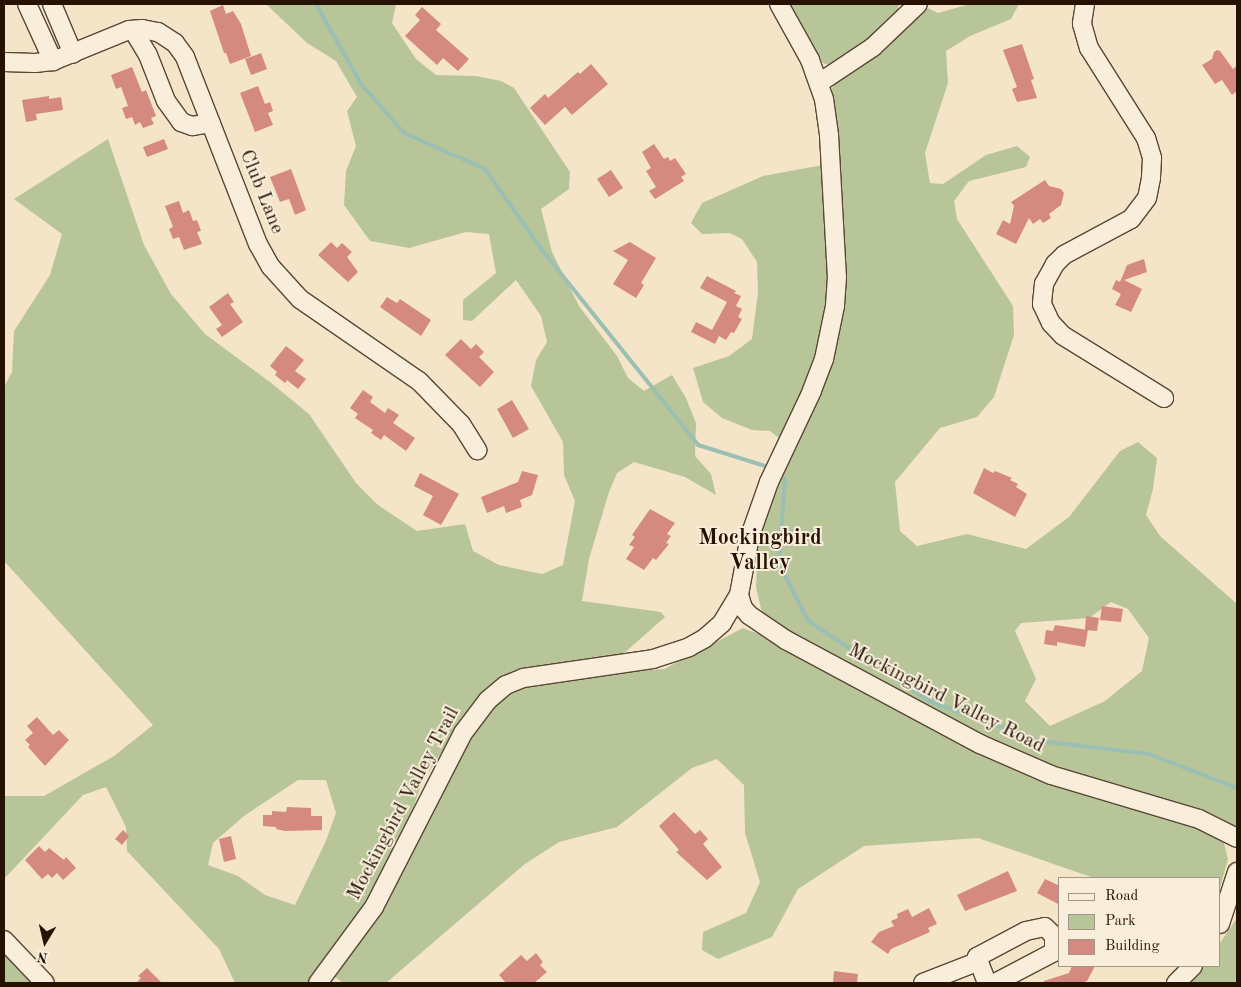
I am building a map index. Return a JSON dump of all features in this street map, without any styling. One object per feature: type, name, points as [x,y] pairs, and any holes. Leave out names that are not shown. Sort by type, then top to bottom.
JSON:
[{"type":"street","points":[[27,4],[52,61]]},
{"type":"street","points":[[52,4],[73,54]]},
{"type":"street","points":[[739,595],[750,536],[760,504],[812,391],[824,360],[833,315],[837,277],[829,135],[819,83],[810,60],[779,4]]},
{"type":"street","points":[[819,83],[872,47],[918,4]]},
{"type":"street","points":[[1085,4],[1082,24],[1089,48],[1146,138],[1152,158],[1151,178],[1147,198],[1131,219],[1064,255],[1055,264],[1044,284],[1042,304],[1051,323],[1062,335],[1164,398]]},
{"type":"street","points":[[132,30],[148,55],[166,101],[181,122],[192,126],[211,124]]},
{"type":"street","name":"Club Lane","points":[[4,62],[35,64],[52,61],[73,54],[113,35],[132,30],[158,32],[166,35],[180,48],[258,244],[271,267],[300,299],[419,381],[461,424],[477,450]]},
{"type":"street","name":"Mockingbird Valley Trail","points":[[318,983],[374,907],[463,733],[488,700],[506,685],[523,678],[637,662],[666,656],[705,638],[730,614],[739,595]]},
{"type":"street","name":"Mockingbird Valley Road","points":[[739,595],[749,615],[786,640],[980,744],[1051,775],[1199,819],[1237,838]]},
{"type":"street","points":[[1221,921],[1237,872]]},
{"type":"street","points":[[923,983],[978,959],[1026,931],[1045,927],[1054,936],[1054,952],[995,983]]},
{"type":"street","points":[[4,940],[45,983]]},
{"type":"street","points":[[978,959],[987,983]]},
{"type":"street","points":[[1176,983],[1192,967]]},
{"type":"green space","points":[[266,4],[396,4],[392,23],[416,59],[436,75],[476,76],[501,81],[514,88],[570,172],[569,189],[541,209],[552,252],[579,306],[617,356],[628,378],[644,391],[672,375],[686,398],[696,423],[695,456],[711,474],[716,495],[685,477],[634,462],[617,473],[609,492],[589,559],[582,601],[661,612],[665,617],[622,655],[570,662],[499,679],[458,727],[423,781],[398,848],[361,915],[312,983],[235,983],[219,949],[127,851],[126,827],[106,787],[83,795],[4,879],[4,796],[44,796],[114,756],[153,725],[4,561],[4,387],[12,372],[14,331],[50,275],[62,234],[14,199],[108,139],[144,245],[171,294],[205,334],[270,382],[309,414],[356,483],[378,505],[417,531],[465,524],[473,551],[499,565],[542,574],[563,565],[575,501],[564,475],[563,442],[531,386],[536,360],[547,342],[541,316],[516,280],[472,321],[463,320],[463,300],[496,273],[489,234],[466,232],[409,248],[370,241],[344,205],[346,171],[356,146],[347,111],[357,97],[336,61],[307,43]],"holes":[[[298,780],[326,780],[336,813],[325,843],[295,905],[265,895],[238,876],[208,865],[213,843],[244,816]]]},
{"type":"green space","points":[[789,4],[899,4],[898,8],[904,13],[842,66],[832,66],[823,63]]},
{"type":"green space","points":[[970,4],[1019,4],[1011,19],[970,36],[946,51],[948,83],[925,153],[930,183],[943,184],[986,155],[1017,146],[1030,157],[1026,167],[969,181],[954,201],[957,219],[1013,306],[1014,335],[994,397],[977,417],[940,428],[895,482],[900,531],[917,546],[967,534],[1026,549],[1069,517],[1120,451],[1138,442],[1157,458],[1153,489],[1146,515],[1160,536],[1237,604],[1237,832],[1060,772],[958,725],[779,629],[762,613],[756,587],[758,542],[771,504],[828,370],[842,319],[843,256],[830,287],[821,344],[784,442],[770,431],[752,430],[722,418],[703,402],[693,368],[729,356],[752,339],[758,292],[757,262],[742,239],[729,233],[702,234],[691,223],[702,203],[763,176],[839,162],[830,108],[832,89],[838,78],[928,8],[938,13]],"holes":[[[1111,602],[1128,609],[1149,638],[1142,671],[1105,701],[1050,726],[1025,701],[1036,679],[1015,631],[1021,623],[1089,618]]]},
{"type":"green space","points":[[743,628],[762,635],[1004,765],[1096,799],[1204,828],[1223,839],[1228,859],[1221,884],[1221,877],[1091,877],[978,838],[864,846],[798,889],[772,937],[718,959],[702,950],[703,932],[746,913],[760,882],[745,833],[744,785],[717,759],[692,768],[617,827],[559,842],[525,864],[386,983],[343,983],[333,975],[462,746],[494,705],[523,687],[562,675],[664,669]]},
{"type":"green space","points":[[1237,918],[1237,983],[1188,983],[1202,967],[1221,967],[1221,942]]},
{"type":"green space","points":[[4,952],[35,983],[4,983]]},
{"type":"building","points":[[223,5],[226,14],[233,11],[241,24],[251,56],[230,64],[226,53],[224,53],[210,11]]},
{"type":"building","points":[[422,7],[441,24],[436,30],[469,59],[458,71],[443,58],[437,65],[405,36],[420,20],[415,15]]},
{"type":"building","points":[[1022,44],[1034,79],[1031,80],[1037,98],[1017,102],[1012,89],[1017,87],[1003,50]]},
{"type":"building","points":[[1220,51],[1233,69],[1237,66],[1237,91],[1232,95],[1222,80],[1215,84],[1202,65],[1212,59],[1214,52]]},
{"type":"building","points":[[261,53],[267,69],[251,75],[245,59]]},
{"type":"building","points":[[591,64],[608,84],[572,115],[565,107],[545,125],[530,108],[545,94],[548,98],[578,72],[580,74]]},
{"type":"building","points":[[132,67],[142,92],[146,90],[156,116],[151,118],[154,124],[143,128],[140,122],[135,125],[132,117],[126,119],[122,108],[128,106],[121,87],[116,89],[111,75]]},
{"type":"building","points":[[258,86],[265,104],[270,102],[273,111],[268,113],[273,125],[255,132],[240,93]]},
{"type":"building","points":[[49,96],[49,99],[61,97],[63,110],[36,114],[37,120],[26,122],[22,100]]},
{"type":"building","points":[[164,139],[168,149],[147,157],[143,147]]},
{"type":"building","points":[[654,144],[664,159],[668,157],[670,161],[675,158],[686,174],[681,177],[684,181],[655,199],[649,191],[656,187],[646,171],[651,168],[642,152]]},
{"type":"building","points":[[291,169],[306,210],[295,215],[289,199],[280,202],[270,177]]},
{"type":"building","points":[[611,170],[623,188],[609,197],[597,179]]},
{"type":"building","points":[[1045,180],[1049,186],[1061,189],[1064,193],[1061,205],[1049,214],[1051,218],[1043,223],[1040,219],[1033,224],[1029,218],[1016,244],[996,234],[1003,220],[1010,224],[1014,206],[1011,202]]},
{"type":"building","points":[[179,201],[183,213],[189,210],[193,221],[197,220],[201,231],[197,232],[202,244],[184,250],[179,237],[173,239],[169,229],[173,227],[165,206]]},
{"type":"building","points":[[331,242],[337,248],[342,243],[352,252],[347,257],[358,272],[348,282],[318,255]]},
{"type":"building","points":[[630,242],[656,258],[641,283],[644,285],[636,298],[613,284],[628,260],[613,251]]},
{"type":"building","points":[[1144,259],[1147,272],[1124,280],[1142,289],[1131,312],[1115,305],[1121,294],[1112,289],[1116,280],[1120,282],[1127,265]]},
{"type":"building","points":[[707,276],[736,291],[734,293],[741,296],[736,306],[742,309],[738,317],[742,319],[734,333],[731,332],[726,340],[719,336],[715,344],[691,332],[696,322],[712,330],[727,302],[700,288]]},
{"type":"building","points":[[228,293],[234,302],[230,304],[243,322],[222,337],[216,329],[222,325],[209,307]]},
{"type":"building","points":[[387,297],[397,303],[400,299],[431,320],[421,336],[380,307]]},
{"type":"building","points":[[461,339],[471,349],[476,344],[484,352],[479,357],[494,372],[480,387],[445,355]]},
{"type":"building","points":[[286,346],[304,360],[295,371],[306,379],[298,389],[287,380],[285,383],[275,375],[277,372],[270,366]]},
{"type":"building","points":[[363,390],[373,397],[370,402],[385,413],[388,408],[399,415],[393,423],[415,438],[406,451],[384,435],[381,440],[371,433],[373,430],[355,418],[358,414],[350,408]]},
{"type":"building","points":[[512,400],[529,429],[513,438],[497,409]]},
{"type":"building","points":[[984,468],[993,473],[995,471],[1012,478],[1010,480],[1018,484],[1016,487],[1027,494],[1015,517],[973,493]]},
{"type":"building","points":[[522,471],[538,475],[532,495],[520,500],[522,507],[506,513],[504,506],[487,513],[481,497],[518,482]]},
{"type":"building","points":[[420,473],[459,494],[441,525],[423,515],[433,496],[414,486]]},
{"type":"building","points":[[650,509],[675,523],[667,534],[671,536],[666,543],[669,544],[656,560],[653,558],[644,570],[626,559],[634,547],[629,545],[635,537],[632,535]]},
{"type":"building","points":[[1102,606],[1123,609],[1121,622],[1100,620]]},
{"type":"building","points":[[1086,616],[1099,618],[1097,631],[1085,630]]},
{"type":"building","points":[[1055,625],[1088,630],[1085,647],[1057,642],[1057,646],[1044,644],[1046,630],[1053,631]]},
{"type":"building","points":[[37,717],[53,735],[59,730],[69,740],[45,766],[28,747],[30,745],[25,740],[33,733],[27,726]]},
{"type":"building","points":[[287,807],[311,808],[311,816],[322,816],[322,830],[285,831],[276,829],[276,827],[263,826],[263,815],[272,815],[272,811],[286,812]]},
{"type":"building","points":[[674,812],[695,834],[700,830],[708,839],[703,844],[722,867],[707,880],[676,852],[679,850],[659,826]]},
{"type":"building","points":[[123,830],[129,836],[122,845],[115,839]]},
{"type":"building","points":[[231,836],[236,859],[224,862],[219,839]]},
{"type":"building","points":[[39,846],[45,852],[49,848],[64,860],[66,857],[76,868],[63,880],[57,873],[52,878],[48,874],[42,879],[25,860]]},
{"type":"building","points":[[1008,871],[1017,891],[965,911],[957,895]]},
{"type":"building","points":[[1045,879],[1058,885],[1058,904],[1037,893]]},
{"type":"building","points":[[929,908],[937,924],[928,928],[930,932],[891,949],[888,954],[871,942],[879,932],[894,926],[891,921],[898,918],[897,914],[908,909],[912,917]]},
{"type":"building","points":[[536,953],[543,962],[540,965],[547,972],[534,983],[506,983],[499,975],[521,955],[527,961]]},
{"type":"building","points":[[1072,967],[1094,967],[1087,981],[1080,983],[1044,983],[1044,981],[1069,973]]},
{"type":"building","points":[[147,968],[162,983],[136,983],[141,978],[138,976]]},
{"type":"building","points":[[834,971],[858,974],[857,983],[833,983]]},
{"type":"waterway","points":[[316,4],[361,84],[404,133],[485,169],[542,250],[698,445],[765,466]]},
{"type":"waterway","points":[[785,479],[779,563],[808,621],[931,702],[1039,741],[1149,754],[1237,788]]},
{"type":"district","name":"Mockingbird Valley","points":[[760,550]]}]
